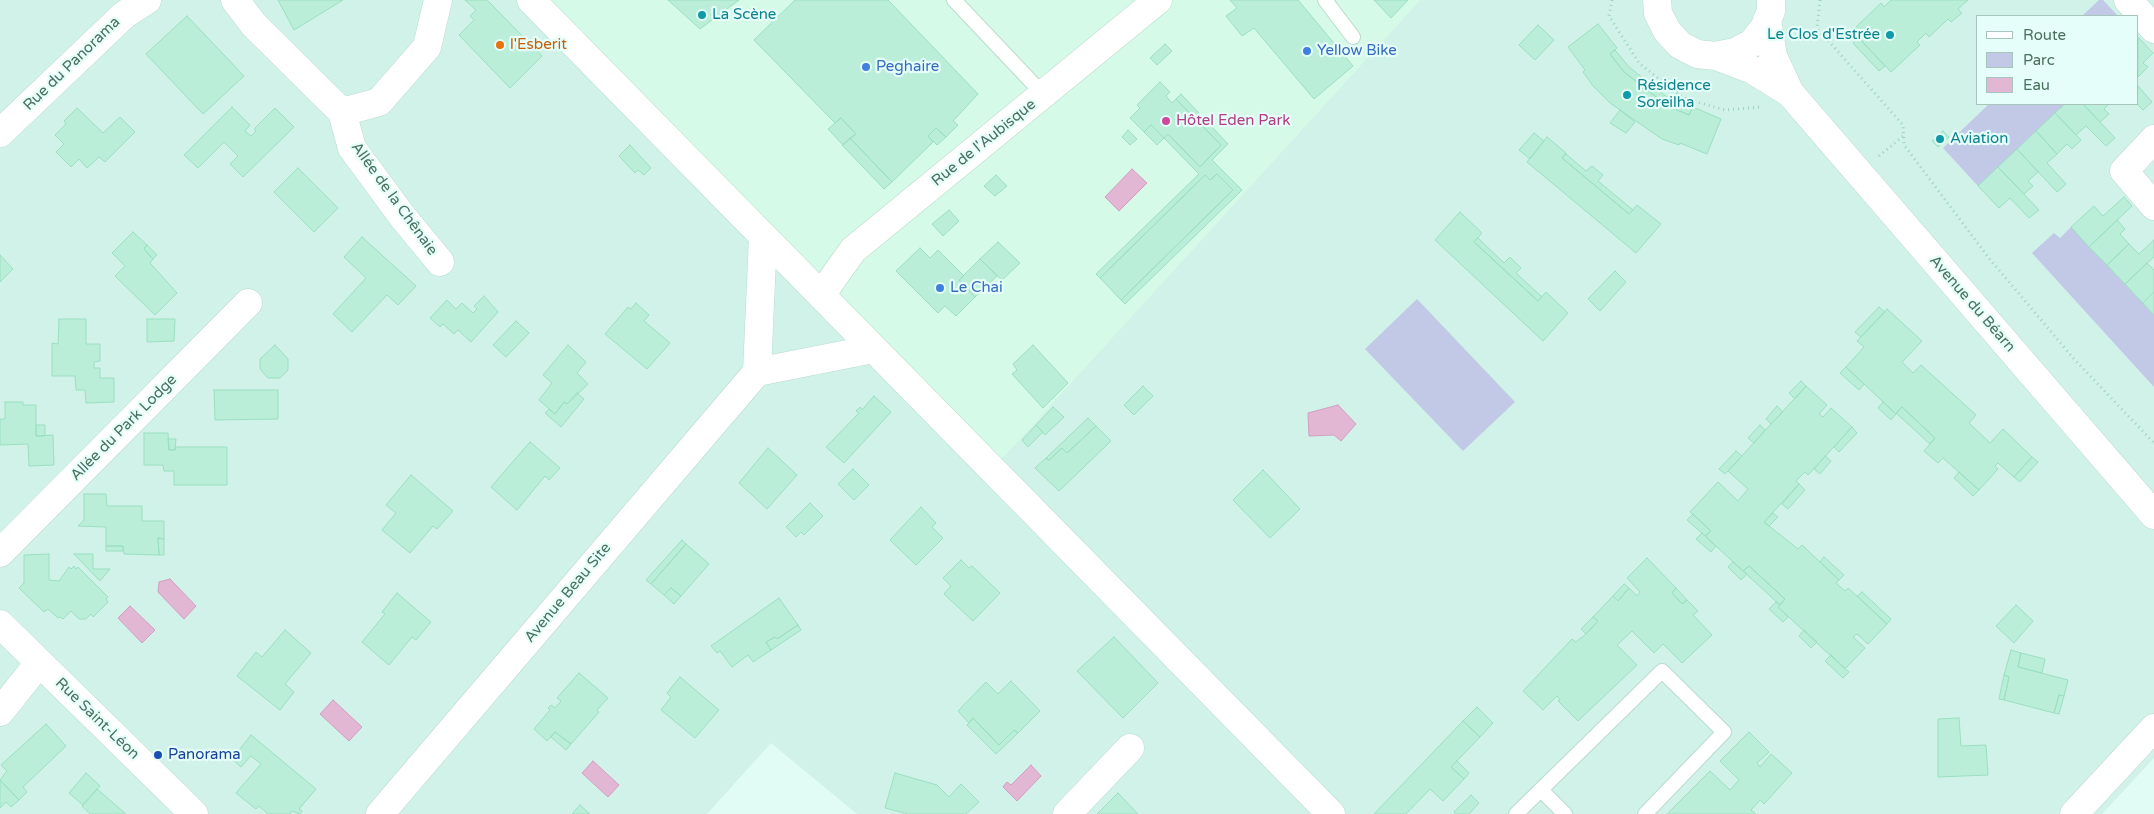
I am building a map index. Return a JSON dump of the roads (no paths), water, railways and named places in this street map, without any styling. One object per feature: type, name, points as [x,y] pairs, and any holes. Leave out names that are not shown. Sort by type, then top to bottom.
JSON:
[{"type":"street","name":"Rue du Panorama","points":[[0,133],[124,15],[147,0]]},
{"type":"street","name":"Allée de la Chênaie","points":[[235,0],[254,25],[342,112],[352,148],[402,216],[440,262]]},
{"type":"street","points":[[342,112],[379,102],[427,47],[438,0]]},
{"type":"street","points":[[531,0],[1331,814]]},
{"type":"street","name":"Rue de l'Aubisque","points":[[820,295],[853,250],[1158,0]]},
{"type":"street","name":"Avenue du Béarn","points":[[1657,0],[1658,13],[1666,31],[1680,45],[1697,54],[1716,56],[1753,70],[1790,93],[2154,515]]},
{"type":"street","points":[[2128,0],[2154,29]]},
{"type":"street","points":[[1716,56],[1735,52],[1752,43],[1764,28],[1769,10]]},
{"type":"street","name":"Avenue du Béarn","points":[[1769,10],[1774,56],[1790,93]]},
{"type":"street","points":[[2154,139],[2124,171],[2154,206]]},
{"type":"street","points":[[763,236],[757,372],[873,349]]},
{"type":"street","name":"Allée du Park Lodge","points":[[0,553],[248,303]]},
{"type":"street","name":"Avenue Beau Site","points":[[380,814],[757,372]]},
{"type":"street","name":"Rue Saint-Léon","points":[[0,624],[194,814]]},
{"type":"street","points":[[0,712],[39,663]]},
{"type":"street","points":[[2074,814],[2154,728]]},
{"type":"street","points":[[1067,814],[1130,748]]},
{"type":"lane","points":[[954,0],[1043,94]]},
{"type":"lane","points":[[1325,0],[1354,37]]},
{"type":"lane","points":[[1516,814],[1662,671],[1724,732],[1645,814]]},
{"type":"lane","points":[[1541,790],[1565,814]]},
{"type":"water","points":[[1132,169],[1147,183],[1119,211],[1105,197]]},
{"type":"water","points":[[1338,405],[1356,424],[1341,441],[1334,435],[1309,436],[1308,413]]},
{"type":"water","points":[[170,579],[196,606],[184,619],[158,592],[159,582]]},
{"type":"water","points":[[130,606],[155,630],[142,643],[118,618]]},
{"type":"water","points":[[333,700],[362,727],[349,741],[320,714]]},
{"type":"water","points":[[593,761],[619,785],[608,797],[582,773]]},
{"type":"water","points":[[1031,765],[1041,776],[1017,801],[1003,787],[1007,782],[1011,785]]},
{"type":"place","name":"La Scène","points":[[702,15]]},
{"type":"place","name":"Le Clos d'Estrée","points":[[1890,35]]},
{"type":"place","name":"l'Esberit","points":[[500,45]]},
{"type":"place","name":"Yellow Bike","points":[[1307,51]]},
{"type":"place","name":"Peghaire","points":[[866,67]]},
{"type":"place","name":"Résidence Soreilha","points":[[1627,95]]},
{"type":"place","name":"Hôtel Eden Park","points":[[1166,121]]},
{"type":"place","name":"Aviation","points":[[1940,139]]},
{"type":"place","name":"Le Chai","points":[[940,288]]},
{"type":"place","name":"Panorama","points":[[158,755]]}]
